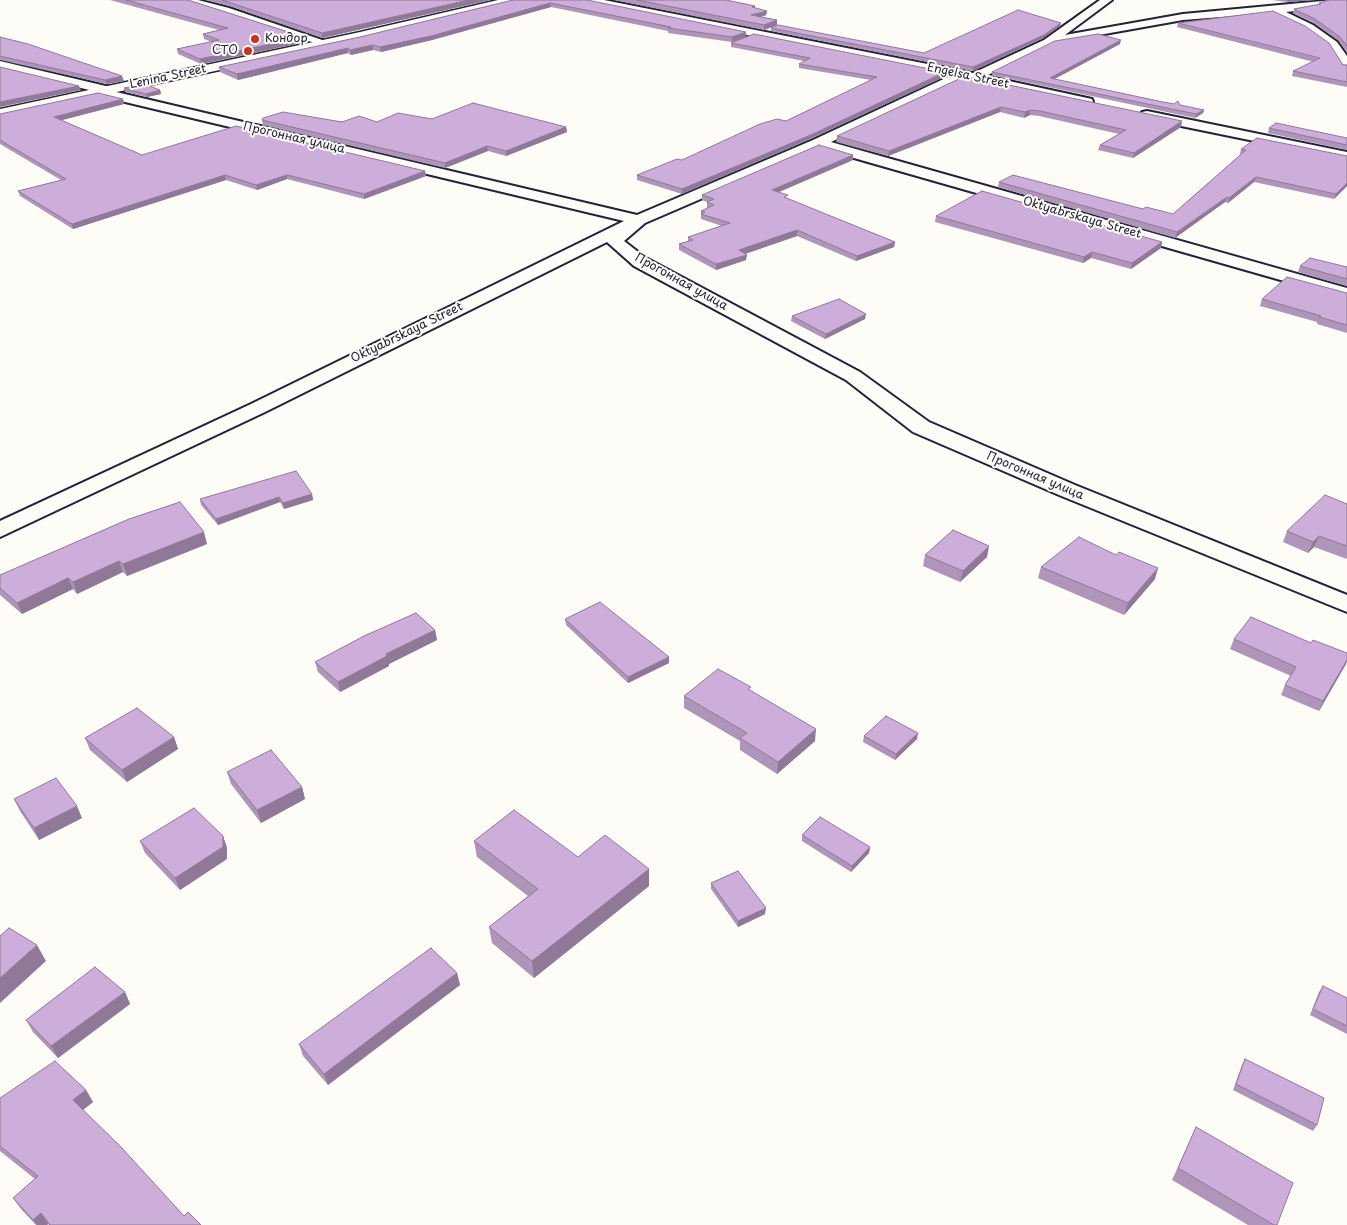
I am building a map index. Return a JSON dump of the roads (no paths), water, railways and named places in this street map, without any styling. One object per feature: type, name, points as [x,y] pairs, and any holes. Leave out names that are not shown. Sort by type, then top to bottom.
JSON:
[{"type":"street","points":[[186,0],[225,10],[325,43]]},
{"type":"street","name":"Lenina Street","points":[[0,113],[325,43],[512,0]]},
{"type":"street","name":"Engelsa Street","points":[[588,0],[974,76],[1098,104]]},
{"type":"street","name":"Oktyabrskaya Street","points":[[0,530],[258,408],[639,220],[818,143],[958,77],[974,76],[1048,42],[1107,0]]},
{"type":"street","points":[[1305,7],[1328,0]]},
{"type":"street","points":[[1238,2],[1268,8],[1309,27],[1333,44],[1347,65]]},
{"type":"street","points":[[1048,42],[1183,17],[1268,8],[1305,7],[1338,10]]},
{"type":"street","name":"Прогонная улица","points":[[0,65],[106,90],[104,93],[639,220]]},
{"type":"street","points":[[1137,112],[1347,156]]},
{"type":"street","name":"Oktyabrskaya Street","points":[[818,143],[1347,294]]},
{"type":"street","name":"Прогонная улица","points":[[639,220],[614,240],[640,262],[853,376],[921,427],[1076,494],[1347,604]]},
{"type":"place","name":"Кондор","points":[[255,39]]},
{"type":"place","name":"СТО","points":[[248,51]]}]
